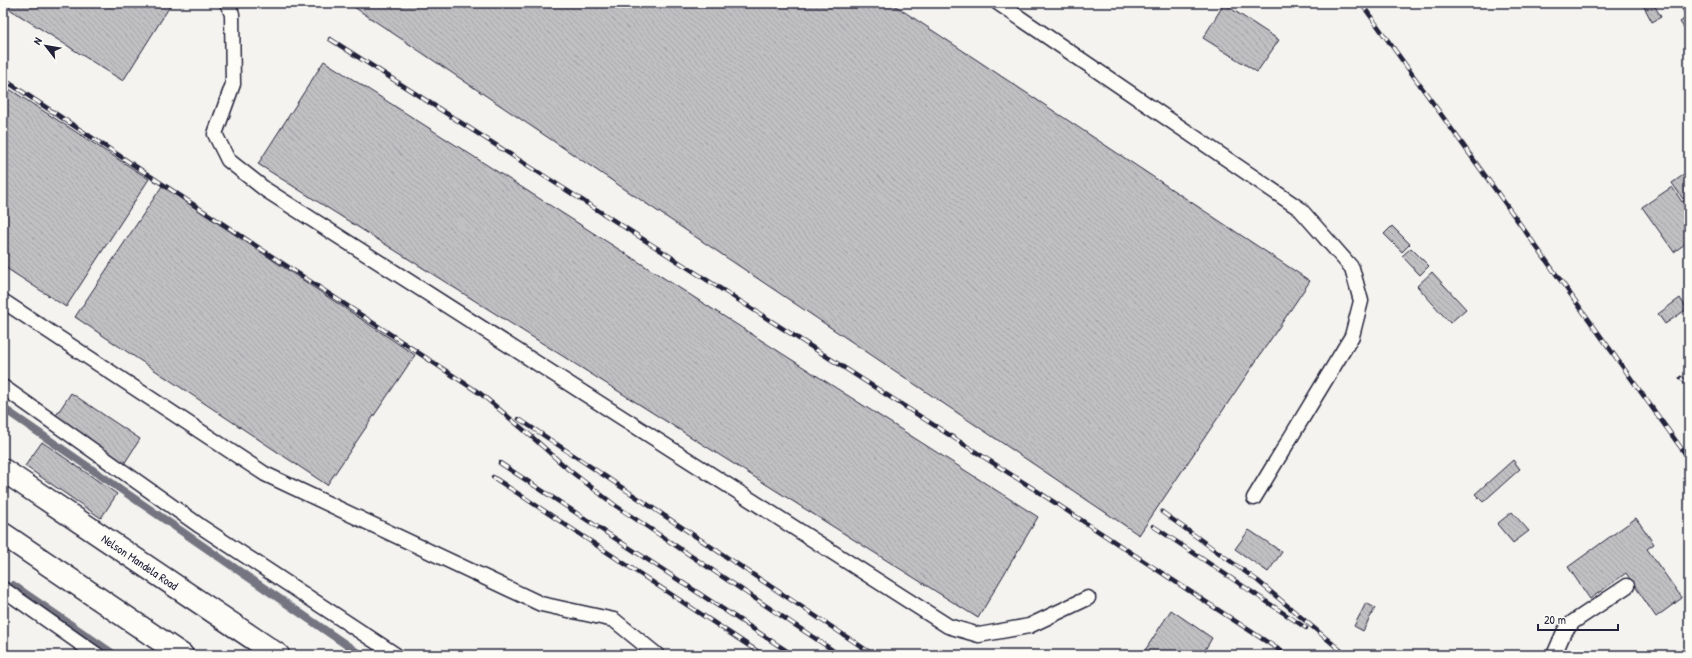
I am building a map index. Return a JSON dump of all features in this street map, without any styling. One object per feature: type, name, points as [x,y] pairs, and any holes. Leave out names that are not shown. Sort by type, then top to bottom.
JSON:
[{"type":"main road","name":"Nelson Mandela Road","points":[[3,470],[278,655]]},
{"type":"main road","points":[[3,534],[182,655]]},
{"type":"lane","points":[[227,3],[232,14],[233,84],[215,134],[228,160],[266,190],[948,626],[979,635],[1029,626],[1088,598]]},
{"type":"lane","points":[[998,3],[1300,209],[1352,268],[1361,301],[1352,336],[1254,498]]},
{"type":"lane","points":[[3,301],[265,474],[541,604],[614,620],[657,655]]},
{"type":"lane","points":[[3,387],[200,526],[396,655]]},
{"type":"lane","points":[[1554,655],[1564,632],[1573,622],[1627,586]]},
{"type":"lane","points":[[3,589],[97,655]]},
{"type":"building","points":[[3,3],[172,3],[123,81],[3,5]]},
{"type":"building","points":[[348,3],[891,3],[1310,281],[1139,535]]},
{"type":"building","points":[[1642,3],[1653,3],[1661,17],[1652,22]]},
{"type":"building","points":[[1678,3],[1689,3],[1689,35],[1680,22],[1687,17]]},
{"type":"building","points":[[1224,4],[1279,40],[1257,72],[1203,38]]},
{"type":"building","points":[[324,61],[1038,517],[978,618],[258,164]]},
{"type":"building","points":[[3,85],[149,179],[66,307],[3,266]]},
{"type":"building","points":[[1689,171],[1689,194],[1683,199],[1672,183]]},
{"type":"building","points":[[162,186],[415,355],[327,485],[75,317]]},
{"type":"building","points":[[1672,187],[1682,202],[1684,200],[1689,206],[1689,241],[1674,252],[1642,207]]},
{"type":"building","points":[[1392,226],[1410,244],[1402,252],[1384,234]]},
{"type":"building","points":[[1411,248],[1429,266],[1420,275],[1402,256]]},
{"type":"building","points":[[1432,272],[1466,309],[1450,323],[1417,286]]},
{"type":"building","points":[[1680,298],[1687,309],[1665,324],[1658,314]]},
{"type":"building","points":[[71,393],[140,439],[124,464],[55,417]]},
{"type":"building","points":[[42,442],[117,494],[101,518],[25,466]]},
{"type":"building","points":[[1513,460],[1520,469],[1483,502],[1475,494]]},
{"type":"building","points":[[1512,512],[1529,531],[1513,543],[1497,524]]},
{"type":"building","points":[[1636,518],[1654,544],[1647,549],[1682,598],[1656,617],[1626,573],[1590,599],[1568,567]]},
{"type":"building","points":[[1249,530],[1282,552],[1268,572],[1235,549]]},
{"type":"building","points":[[1366,603],[1375,608],[1363,631],[1354,626]]},
{"type":"building","points":[[1171,610],[1212,638],[1202,655],[1142,655]]},
{"type":"waterway","points":[[3,408],[361,655]]},
{"type":"waterway","points":[[13,585],[115,655]]},
{"type":"railway","points":[[1361,3],[1689,459]]},
{"type":"railway","points":[[330,39],[1037,491],[1287,655]]},
{"type":"railway","points":[[3,79],[481,394],[569,470],[616,506],[840,655]]},
{"type":"railway","points":[[1681,378],[1689,385]]},
{"type":"railway","points":[[519,419],[874,655]]},
{"type":"railway","points":[[500,463],[793,655]]},
{"type":"railway","points":[[493,477],[763,655]]},
{"type":"railway","points":[[1162,512],[1258,581],[1346,655]]},
{"type":"railway","points":[[1153,526],[1306,628]]}]
